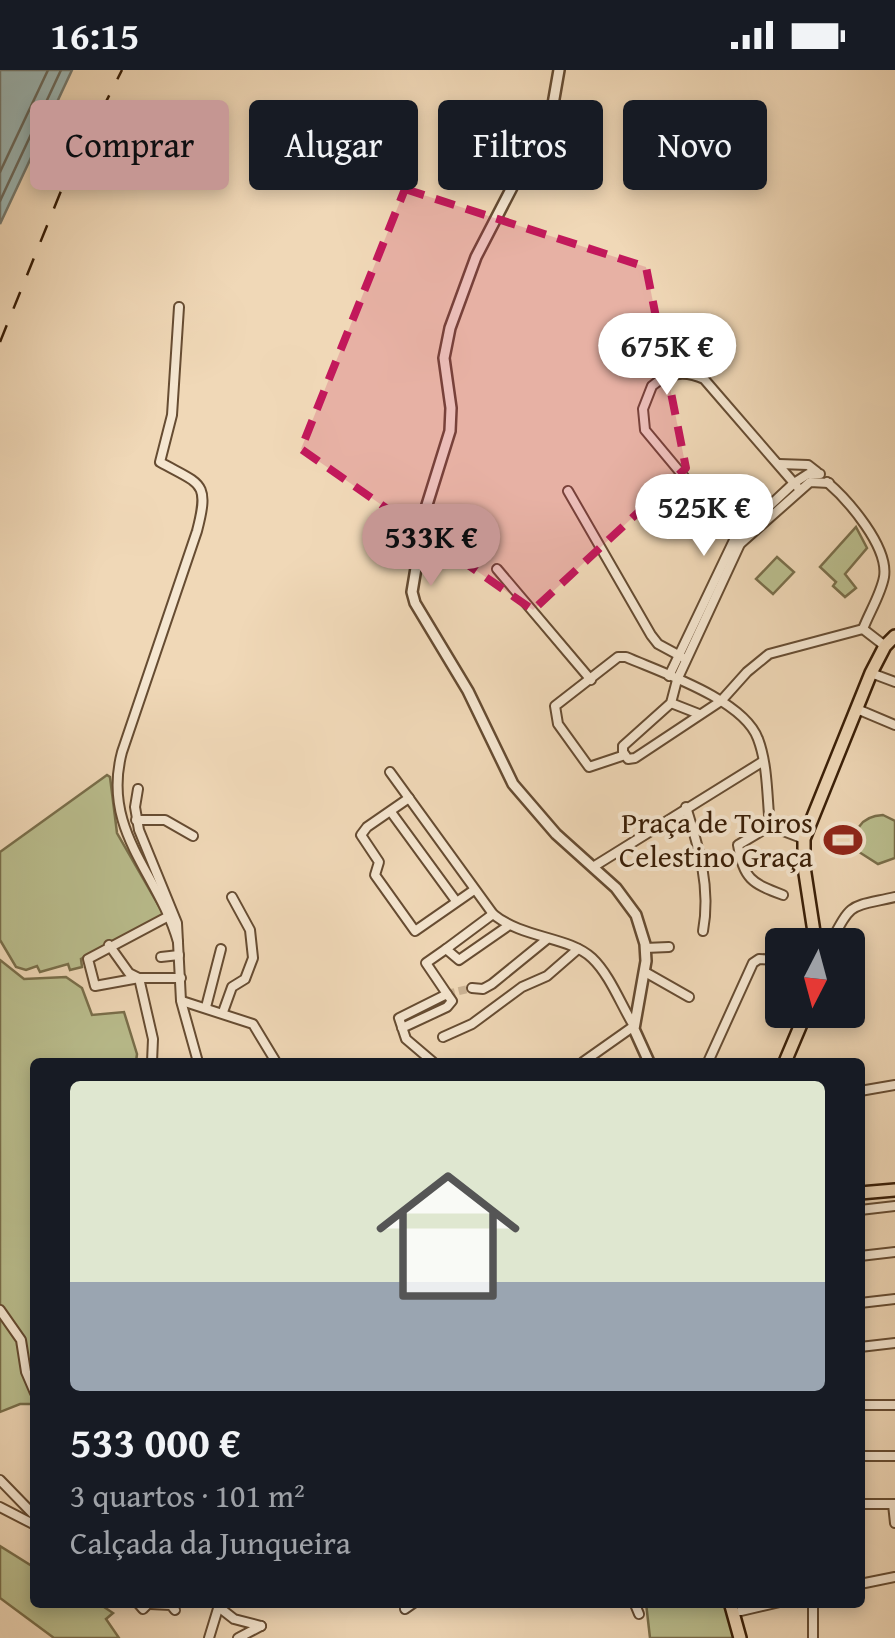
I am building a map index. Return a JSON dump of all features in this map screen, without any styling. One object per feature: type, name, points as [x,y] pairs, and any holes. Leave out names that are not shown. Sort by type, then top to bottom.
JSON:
[{"type":"main road","points":[[813,928],[804,839],[884,646],[895,636]]},
{"type":"main road","points":[[787,1058],[799,1028]]},
{"type":"main road","points":[[865,1193],[895,1190]]},
{"type":"main road","points":[[732,1608],[744,1638]]},
{"type":"main road","points":[[740,1608],[744,1638]]},
{"type":"street","points":[[559,70],[552,110],[480,248],[456,308],[444,358],[450,431],[426,508],[412,587],[415,603],[468,691],[513,784],[556,834],[593,866],[632,909],[645,948],[645,972],[634,1026],[589,1058]]},
{"type":"street","points":[[178,942],[127,838],[116,782],[122,752],[204,500],[198,484],[160,462],[172,414],[179,307]]},
{"type":"street","points":[[737,541],[646,430],[642,414],[649,390],[658,380],[672,374],[699,377],[724,400],[797,487]]},
{"type":"street","points":[[779,464],[808,465],[862,520],[884,567],[883,580],[862,629]]},
{"type":"street","points":[[820,474],[808,474],[737,541],[673,678],[672,703],[623,746],[625,755],[635,758],[721,701],[769,654],[862,629]]},
{"type":"street","points":[[797,487],[810,482],[829,483]]},
{"type":"street","points":[[568,491],[651,635],[658,644],[682,657]]},
{"type":"street","points":[[497,569],[590,680]]},
{"type":"street","points":[[883,580],[895,576]]},
{"type":"street","points":[[862,629],[884,646]]},
{"type":"street","points":[[625,755],[589,767],[558,724],[556,702],[568,699],[618,657],[626,656],[721,701],[755,731],[770,826]]},
{"type":"street","points":[[872,673],[895,682]]},
{"type":"street","points":[[672,703],[698,714]]},
{"type":"street","points":[[857,709],[895,726]]},
{"type":"street","points":[[593,866],[762,762]]},
{"type":"street","points":[[390,772],[492,914],[508,926],[578,949],[592,958],[634,1026],[647,1058]]},
{"type":"street","points":[[138,788],[136,820],[176,924],[182,1001],[197,1058]]},
{"type":"street","points":[[409,798],[361,834],[379,862],[375,875],[398,911],[415,931],[474,890]]},
{"type":"street","points":[[686,806],[708,903],[704,931]]},
{"type":"street","points":[[390,812],[456,901]]},
{"type":"street","points":[[136,820],[165,820],[193,836]]},
{"type":"street","points":[[770,826],[804,839]]},
{"type":"street","points":[[770,826],[738,845],[742,871],[759,886],[782,896]]},
{"type":"street","points":[[223,1012],[232,987],[245,978],[253,958],[250,930],[232,897]]},
{"type":"street","points":[[838,928],[848,909],[858,903],[895,897]]},
{"type":"street","points":[[428,1058],[406,1040],[402,1028],[448,1007],[452,1001],[426,963],[492,914]]},
{"type":"street","points":[[168,917],[88,959],[95,986],[139,978],[181,978]]},
{"type":"street","points":[[484,921],[495,934]]},
{"type":"street","points":[[446,949],[459,960],[508,926]]},
{"type":"street","points":[[472,988],[492,984],[546,940]]},
{"type":"street","points":[[110,946],[129,973],[139,978]]},
{"type":"street","points":[[645,948],[669,947]]},
{"type":"street","points":[[206,1007],[222,948]]},
{"type":"street","points":[[443,1037],[472,1024],[522,987],[547,976],[578,949]]},
{"type":"street","points":[[161,957],[179,954]]},
{"type":"street","points":[[710,1058],[753,963],[765,959]]},
{"type":"street","points":[[645,972],[690,996]]},
{"type":"street","points":[[139,978],[153,1040],[152,1058]]},
{"type":"street","points":[[182,1001],[223,1012],[257,1027],[274,1058]]},
{"type":"street","points":[[865,1090],[895,1085]]},
{"type":"street","points":[[865,1209],[895,1206]]},
{"type":"street","points":[[865,1255],[895,1252]]},
{"type":"street","points":[[865,1302],[895,1299]]},
{"type":"street","points":[[0,1310],[21,1340],[30,1382]]},
{"type":"street","points":[[865,1346],[895,1343]]},
{"type":"street","points":[[865,1405],[895,1405]]},
{"type":"street","points":[[865,1456],[895,1456]]},
{"type":"street","points":[[0,1480],[30,1511]]},
{"type":"street","points":[[865,1504],[894,1504],[895,1522]]},
{"type":"street","points":[[0,1507],[30,1522]]},
{"type":"street","points":[[865,1583],[895,1576]]},
{"type":"street","points":[[210,1638],[219,1608]]},
{"type":"street","points":[[223,1608],[234,1619],[262,1626]]},
{"type":"street","points":[[636,1608],[638,1614]]},
{"type":"street","points":[[812,1608],[813,1638]]},
{"type":"street","points":[[238,1638],[262,1626]]},
{"type":"street","points":[[260,1638],[262,1626]]},
{"type":"highlighted area","points":[[405,189],[646,267],[686,468],[533,610],[301,449]]},
{"type":"green space","points":[[856,527],[867,548],[845,574],[856,588],[845,597],[820,567]]},
{"type":"green space","points":[[777,557],[794,572],[773,594],[756,579]]},
{"type":"green space","points":[[107,775],[117,833],[164,915],[81,959],[82,967],[70,970],[68,964],[40,972],[37,966],[26,970],[16,967],[0,940],[0,852]]},
{"type":"green space","points":[[883,815],[895,821],[895,858],[878,864],[859,852],[856,838],[863,822]]},
{"type":"green space","points":[[0,960],[24,979],[66,977],[82,988],[92,1015],[124,1012],[137,1054],[136,1058],[30,1058],[30,1404],[0,1412]]},
{"type":"green space","points":[[0,1546],[30,1565],[30,1608],[106,1608],[113,1613],[106,1619],[119,1638],[54,1638],[0,1598]]},
{"type":"green space","points":[[647,1608],[726,1608],[734,1638],[650,1638]]},
{"type":"water","points":[[0,70],[72,70],[58,100],[30,100],[30,160],[0,224]]},
{"type":"tunnel","points":[[447,994],[472,988]]},
{"type":"railway","points":[[0,342],[61,191],[122,70]]},
{"type":"place","name":"Praça de Toiros Celestino Graça","points":[[843,840]]}]
